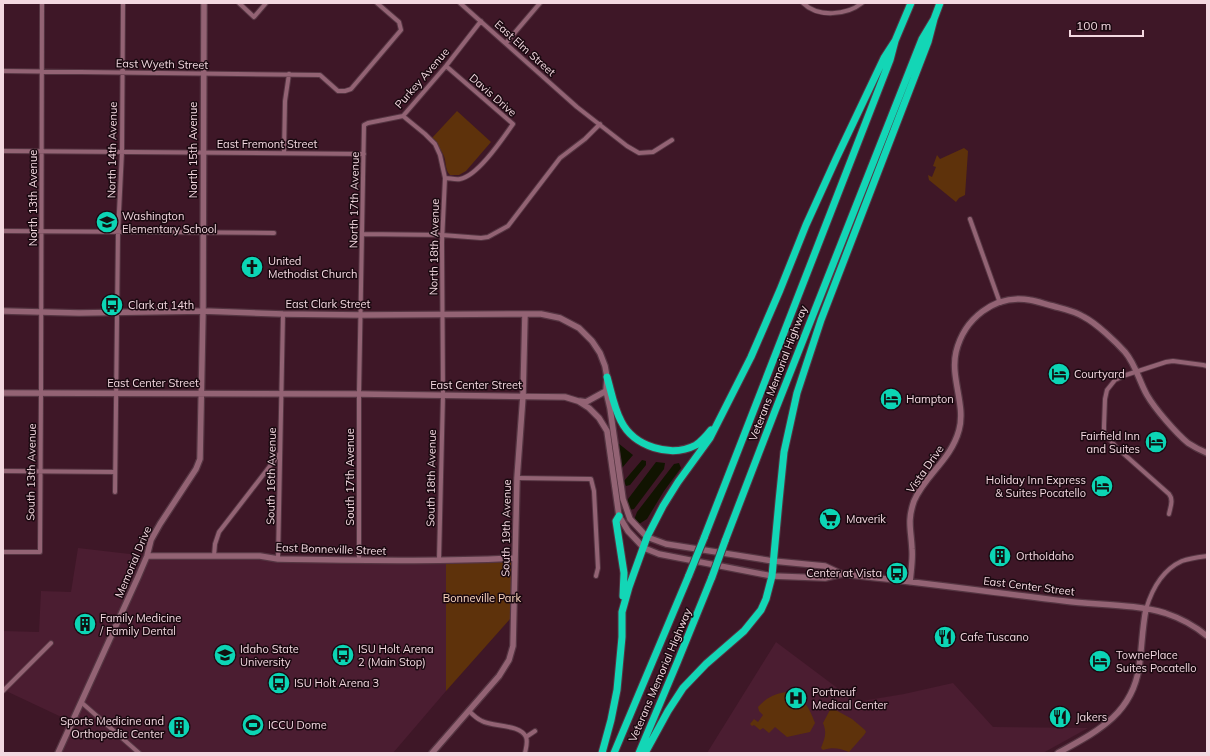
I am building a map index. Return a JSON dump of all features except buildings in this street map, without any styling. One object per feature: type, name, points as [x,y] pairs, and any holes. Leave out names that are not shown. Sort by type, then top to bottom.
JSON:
[{"type":"highway","name":"Veterans Memorial Highway","points":[[614,753],[704,538],[887,67],[910,3]]},
{"type":"highway","name":"Veterans Memorial Highway","points":[[639,753],[712,577],[777,404],[922,39],[934,18],[940,3]]},
{"type":"highway","points":[[645,753],[668,711],[683,688],[706,664],[744,631],[754,619],[766,599],[772,576],[784,452],[797,393],[821,320],[928,42],[934,18]]},
{"type":"highway","points":[[622,612],[629,587],[647,537],[663,506],[678,482],[710,438],[751,356],[806,225],[836,159],[884,58],[896,41]]},
{"type":"highway","points":[[607,377],[621,422],[632,435],[653,448],[672,451],[681,450],[696,444],[718,422]]},
{"type":"highway","points":[[602,753],[617,690],[622,637],[624,573],[616,521],[619,516]]},
{"type":"street","name":"North 13th Avenue","points":[[41,393],[42,3]]},
{"type":"street","name":"North 14th Avenue","points":[[115,492],[118,232],[122,152],[123,3]]},
{"type":"street","name":"North 15th Avenue","points":[[201,394],[203,311],[204,3]]},
{"type":"street","points":[[238,3],[254,17],[266,3]]},
{"type":"street","name":"East Wyeth Street","points":[[3,71],[320,75],[338,91],[345,91],[351,89],[401,30],[399,22],[376,3]]},
{"type":"street","name":"East Elm Street","points":[[460,3],[577,107],[623,143],[639,153],[652,152],[672,140]]},
{"type":"street","points":[[506,43],[540,3]]},
{"type":"street","points":[[803,3],[808,8],[818,12],[830,14],[848,10],[862,3]]},
{"type":"street","name":"Purkey Avenue","points":[[364,125],[403,116],[446,66],[481,21]]},
{"type":"street","name":"Davis Drive","points":[[445,178],[460,179],[470,175],[482,163],[513,124],[446,66]]},
{"type":"street","points":[[284,153],[284,101],[289,74]]},
{"type":"street","name":"North 18th Avenue","points":[[403,116],[435,144],[440,155],[445,178],[442,235],[442,396]]},
{"type":"street","points":[[362,234],[488,237],[508,226],[560,158],[586,139],[600,124]]},
{"type":"street","name":"North 17th Avenue","points":[[359,394],[364,125]]},
{"type":"street","name":"East Fremont Street","points":[[3,151],[364,154]]},
{"type":"street","points":[[970,219],[1000,303]]},
{"type":"street","points":[[3,231],[274,233]]},
{"type":"street","name":"Vista Drive","points":[[910,582],[912,549],[909,522],[912,510],[918,492],[949,453],[956,440],[959,428],[960,411],[955,375],[956,353],[961,338],[970,322],[984,310],[1000,303],[1013,300],[1029,300],[1071,311],[1083,316],[1119,346],[1133,363],[1147,395],[1179,434],[1189,444],[1207,452]]},
{"type":"street","name":"East Clark Street","points":[[3,311],[118,313],[203,311],[361,315],[541,314],[560,318],[579,328],[592,341],[600,353],[605,366],[607,377],[606,391]]},
{"type":"street","name":"South 16th Avenue","points":[[278,559],[283,314]]},
{"type":"street","name":"South 19th Avenue","points":[[432,753],[499,676],[510,660],[513,646],[517,478],[524,396],[525,314]]},
{"type":"street","points":[[1169,514],[1172,500],[1171,496],[1116,447],[1104,432],[1105,399],[1107,390],[1115,380],[1166,362],[1173,361],[1203,364],[1207,366]]},
{"type":"street","points":[[578,401],[586,402],[606,391]]},
{"type":"street","name":"East Center Street","points":[[606,391],[610,408],[623,499],[630,519],[647,537],[666,544],[773,561],[825,566],[842,574],[1146,609],[1185,621],[1199,629],[1207,636]]},
{"type":"street","name":"East Center Street","points":[[3,393],[359,394],[565,397],[578,401],[595,413],[607,432],[619,516],[628,531],[644,548],[669,557],[772,576],[825,578],[842,574]]},
{"type":"street","name":"South 13th Avenue","points":[[3,552],[40,552],[41,393]]},
{"type":"street","name":"Memorial Drive","points":[[58,753],[126,605],[147,556],[151,540],[196,469],[200,459],[201,394]]},
{"type":"street","name":"South 17th Avenue","points":[[359,394],[359,560]]},
{"type":"street","name":"South 18th Avenue","points":[[439,560],[442,396]]},
{"type":"street","points":[[214,556],[215,544],[219,532],[281,452]]},
{"type":"street","points":[[3,471],[115,472]]},
{"type":"street","points":[[517,478],[591,479],[594,491],[598,568],[596,576]]},
{"type":"street","name":"East Bonneville Street","points":[[147,556],[260,556],[278,559],[459,561],[515,558]]},
{"type":"street","points":[[1058,753],[1099,730],[1110,722],[1120,711],[1128,700],[1139,669],[1144,619],[1146,609],[1155,586],[1170,569],[1183,561],[1207,556]]},
{"type":"street","points":[[3,691],[51,643]]},
{"type":"street","points":[[81,702],[138,753]]},
{"type":"street","points":[[469,712],[481,721],[492,725],[510,727],[521,732],[526,737],[527,743],[525,753]]},
{"type":"street","points":[[526,737],[535,731]]},
{"type":"shaded area","points":[[618,443],[633,455],[622,468]]},
{"type":"shaded area","points":[[642,460],[646,461],[646,465],[630,485],[626,486],[624,481]]},
{"type":"shaded area","points":[[656,462],[665,463],[664,469],[634,509],[629,510],[625,503]]},
{"type":"shaded area","points":[[679,463],[681,468],[664,491],[647,519],[639,524],[634,520],[637,512],[674,464]]},
{"type":"shaded area","name":"Idaho State University","points":[[78,548],[147,556],[214,559],[446,561],[446,691],[393,753],[58,753],[72,722],[4,690],[3,631],[39,632],[41,591],[71,592]]},
{"type":"shaded area","name":"Portneuf Medical Center","points":[[776,642],[856,702],[904,694],[953,683],[993,727],[1088,728],[1043,753],[707,753]]},
{"type":"green space","points":[[457,111],[491,142],[466,171],[459,175],[450,175],[447,170],[443,154],[432,138]]},
{"type":"green space","points":[[964,148],[968,151],[965,195],[959,198],[956,202],[929,180],[928,175],[932,177],[936,167],[933,166],[937,155],[940,159]]},
{"type":"green space","name":"Bonneville Park","points":[[446,561],[515,561],[517,611],[446,691]]},
{"type":"green space","points":[[786,692],[805,703],[810,711],[815,723],[810,732],[787,737],[775,727],[769,733],[763,728],[760,730],[754,725],[752,726],[750,724],[754,719],[758,722],[763,715],[759,711],[758,707],[764,701],[770,697]]},
{"type":"green space","points":[[831,708],[852,719],[866,732],[849,752],[833,748],[823,750],[821,748],[825,736],[823,723]]},
{"type":"place","name":"Washington Elementary School","points":[[107,222]]},
{"type":"place","name":"United Methodist Church","points":[[252,267]]},
{"type":"place","name":"Clark at 14th","points":[[112,305]]},
{"type":"place","name":"Courtyard","points":[[1059,374]]},
{"type":"place","name":"Hampton","points":[[891,399]]},
{"type":"place","name":"Fairfield Inn and Suites","points":[[1156,442]]},
{"type":"place","name":"Holiday Inn Express & Suites Pocatello","points":[[1102,486]]},
{"type":"place","name":"Maverik","points":[[830,519]]},
{"type":"place","name":"OrthoIdaho","points":[[1000,556]]},
{"type":"place","name":"Center at Vista","points":[[897,573]]},
{"type":"place","name":"Family Medicine / Family Dental","points":[[85,624]]},
{"type":"place","name":"Cafe Tuscano","points":[[945,637]]},
{"type":"place","name":"Idaho State University","points":[[225,655]]},
{"type":"place","name":"ISU Holt Arena 2 (Main Stop)","points":[[343,655]]},
{"type":"place","name":"TownePlace Suites Pocatello","points":[[1100,661]]},
{"type":"place","name":"ISU Holt Arena 3","points":[[279,683]]},
{"type":"place","name":"Portneuf Medical Center","points":[[796,698]]},
{"type":"place","name":"Jakers","points":[[1060,717]]},
{"type":"place","name":"ICCU Dome","points":[[253,725]]},
{"type":"place","name":"Sports Medicine and Orthopedic Center","points":[[179,727]]}]
